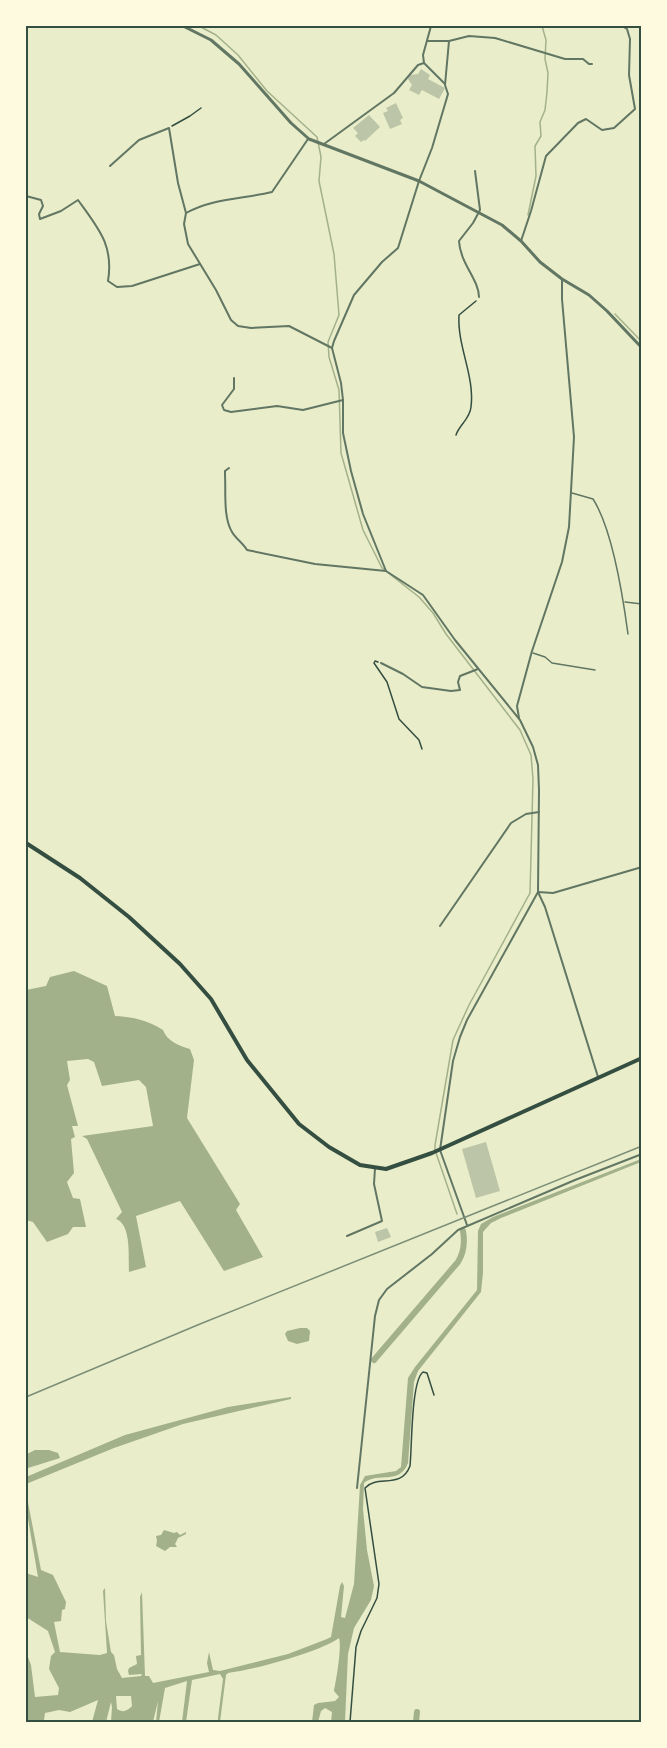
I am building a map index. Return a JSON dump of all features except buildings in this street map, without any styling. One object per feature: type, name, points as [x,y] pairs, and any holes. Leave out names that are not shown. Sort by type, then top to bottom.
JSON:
[{"type":"main road","points":[[26,843],[80,878],[129,917],[180,964],[211,999],[247,1060],[299,1124],[349,1160],[386,1169],[432,1153],[642,1058]]},
{"type":"street","points":[[183,26],[211,40],[232,58],[261,87],[291,123],[309,138],[418,181],[501,225],[521,241],[540,262],[562,279],[589,295],[608,311],[642,348]]},
{"type":"street","points":[[431,26],[423,54],[424,63],[445,85]]},
{"type":"street","points":[[521,241],[546,156],[556,144],[578,123],[586,119],[602,130],[614,128],[635,109],[629,75],[630,39],[627,29],[622,26]]},
{"type":"street","points":[[427,41],[449,41],[470,36],[495,38],[564,59],[581,58],[592,64]]},
{"type":"street","points":[[331,348],[354,295],[382,262],[398,248],[406,228],[418,181],[432,148],[448,94],[445,85],[449,41]]},
{"type":"street","points":[[323,144],[394,93],[418,65],[424,63]]},
{"type":"street","points":[[110,166],[139,140],[169,128],[178,183],[186,213],[184,224],[188,244],[231,320],[238,326],[250,328],[289,326],[326,343],[331,348],[342,383],[343,433],[351,471],[363,514],[385,571]]},
{"type":"street","points":[[186,213],[196,207],[225,199],[272,192],[309,138]]},
{"type":"street","points":[[475,171],[480,213],[459,241],[464,263],[479,291],[479,297]]},
{"type":"street","points":[[26,196],[41,200],[43,206],[39,214],[40,219],[78,200],[96,224],[108,248],[110,266],[108,281],[117,287],[132,286],[200,264]]},
{"type":"street","points":[[562,279],[574,437],[569,527],[562,562],[531,653],[517,706],[520,720],[533,747],[538,765],[538,892],[545,907],[598,1077]]},
{"type":"street","points":[[234,378],[234,389],[222,405],[224,410],[231,412],[277,406],[303,410],[343,400]]},
{"type":"street","points":[[229,468],[225,471],[227,519],[232,533],[247,550],[315,564],[385,571],[423,595],[475,671],[520,720]]},
{"type":"street","points":[[381,663],[422,687],[451,691],[460,690],[458,682],[460,676],[475,671]]},
{"type":"street","points":[[440,926],[511,823],[539,812]]},
{"type":"street","points":[[538,892],[553,892],[642,867]]},
{"type":"street","points":[[467,1225],[439,1150],[453,1061],[460,1037],[538,892]]},
{"type":"street","points":[[357,1488],[375,1316],[379,1300],[387,1289],[467,1225],[642,1154]]},
{"type":"street","points":[[347,1236],[382,1221],[374,1184],[375,1168]]},
{"type":"lane","points":[[571,493],[593,499],[608,531],[624,602],[628,634]]},
{"type":"lane","points":[[624,602],[642,603]]},
{"type":"lane","points":[[531,653],[545,657],[552,663],[595,670]]},
{"type":"path","points":[[169,128],[201,108]]},
{"type":"path","points":[[456,435],[471,410],[472,385],[459,315],[479,297]]},
{"type":"path","points":[[381,663],[375,661],[374,663],[387,682],[399,719],[419,740],[422,749]]},
{"type":"path","points":[[350,1722],[356,1647],[377,1598],[379,1584],[365,1488],[373,1483],[397,1480],[408,1473],[416,1388],[423,1372],[428,1373],[434,1395]]},
{"type":"shaded area","points":[[74,971],[107,986],[115,1016],[146,1021],[163,1030],[174,1042],[190,1049],[194,1060],[187,1118],[240,1204],[236,1210],[263,1257],[224,1271],[180,1201],[136,1216],[146,1267],[129,1272],[127,1235],[121,1222],[116,1219],[122,1212],[87,1139],[82,1136],[153,1126],[146,1087],[139,1080],[102,1086],[94,1062],[88,1059],[67,1061],[70,1080],[67,1085],[78,1126],[72,1126],[75,1137],[71,1139],[74,1173],[67,1182],[73,1198],[80,1199],[86,1227],[73,1227],[68,1234],[47,1242],[33,1222],[26,1220],[26,990],[46,986],[50,977]]},
{"type":"shaded area","points":[[641,1159],[641,1162],[501,1218],[491,1223],[483,1232],[481,1292],[418,1371],[414,1382],[408,1463],[399,1474],[376,1478],[364,1483],[363,1509],[367,1550],[374,1586],[371,1600],[354,1628],[348,1654],[345,1722],[331,1722],[332,1712],[325,1708],[321,1711],[318,1722],[312,1722],[314,1705],[335,1701],[339,1697],[334,1691],[339,1638],[286,1660],[228,1673],[220,1722],[218,1718],[223,1679],[220,1674],[192,1680],[186,1722],[182,1722],[187,1681],[165,1688],[159,1722],[156,1722],[158,1701],[153,1722],[111,1722],[111,1702],[106,1722],[92,1722],[98,1700],[70,1712],[59,1710],[45,1713],[44,1720],[47,1722],[28,1722],[26,1652],[31,1665],[35,1697],[58,1695],[59,1688],[49,1669],[51,1656],[55,1652],[48,1631],[26,1617],[26,1573],[38,1577],[26,1507],[26,1492],[41,1570],[53,1575],[66,1602],[65,1609],[62,1610],[61,1621],[54,1622],[60,1652],[100,1655],[107,1653],[103,1591],[105,1588],[106,1621],[111,1652],[122,1678],[142,1674],[129,1675],[128,1671],[137,1664],[136,1656],[141,1655],[140,1597],[142,1592],[145,1676],[149,1676],[153,1683],[209,1672],[207,1663],[209,1652],[213,1670],[220,1671],[288,1654],[331,1637],[340,1586],[342,1582],[344,1586],[341,1617],[345,1618],[354,1584],[360,1485],[365,1476],[396,1471],[401,1467],[408,1378],[477,1290],[478,1231],[481,1224],[493,1217]],"holes":[[[116,1696],[131,1696],[132,1706],[130,1708],[123,1711],[117,1709]]]},
{"type":"shaded area","points":[[307,1328],[310,1331],[309,1341],[297,1344],[288,1341],[285,1334],[287,1331]]},
{"type":"shaded area","points":[[291,1397],[291,1399],[183,1424],[114,1448],[26,1484],[26,1477],[125,1435],[228,1407]]},
{"type":"shaded area","points":[[35,1450],[49,1450],[58,1453],[60,1458],[28,1468],[26,1456]]},
{"type":"shaded area","points":[[164,1530],[177,1532],[180,1535],[186,1532],[186,1534],[178,1538],[175,1544],[177,1547],[170,1547],[165,1551],[156,1546],[156,1536],[161,1535]]},
{"type":"waterway","points":[[199,26],[216,35],[238,55],[267,91],[317,137],[321,157],[319,181],[334,254],[339,315],[328,342],[329,357],[339,390],[341,453],[363,530],[382,568],[419,597],[433,613],[446,634],[520,730],[531,755],[533,779],[530,893],[469,1005],[453,1040],[435,1145],[457,1214]]},
{"type":"waterway","points":[[528,215],[536,176],[535,146],[541,136],[540,122],[545,110],[547,92],[546,40],[542,26]]},
{"type":"waterway","points":[[615,314],[642,342]]},
{"type":"waterway","points":[[374,1360],[458,1262],[462,1254],[463,1231]]},
{"type":"waterway","points":[[416,1722],[417,1712]]},
{"type":"railway","points":[[26,1397],[200,1324],[642,1146]]}]
